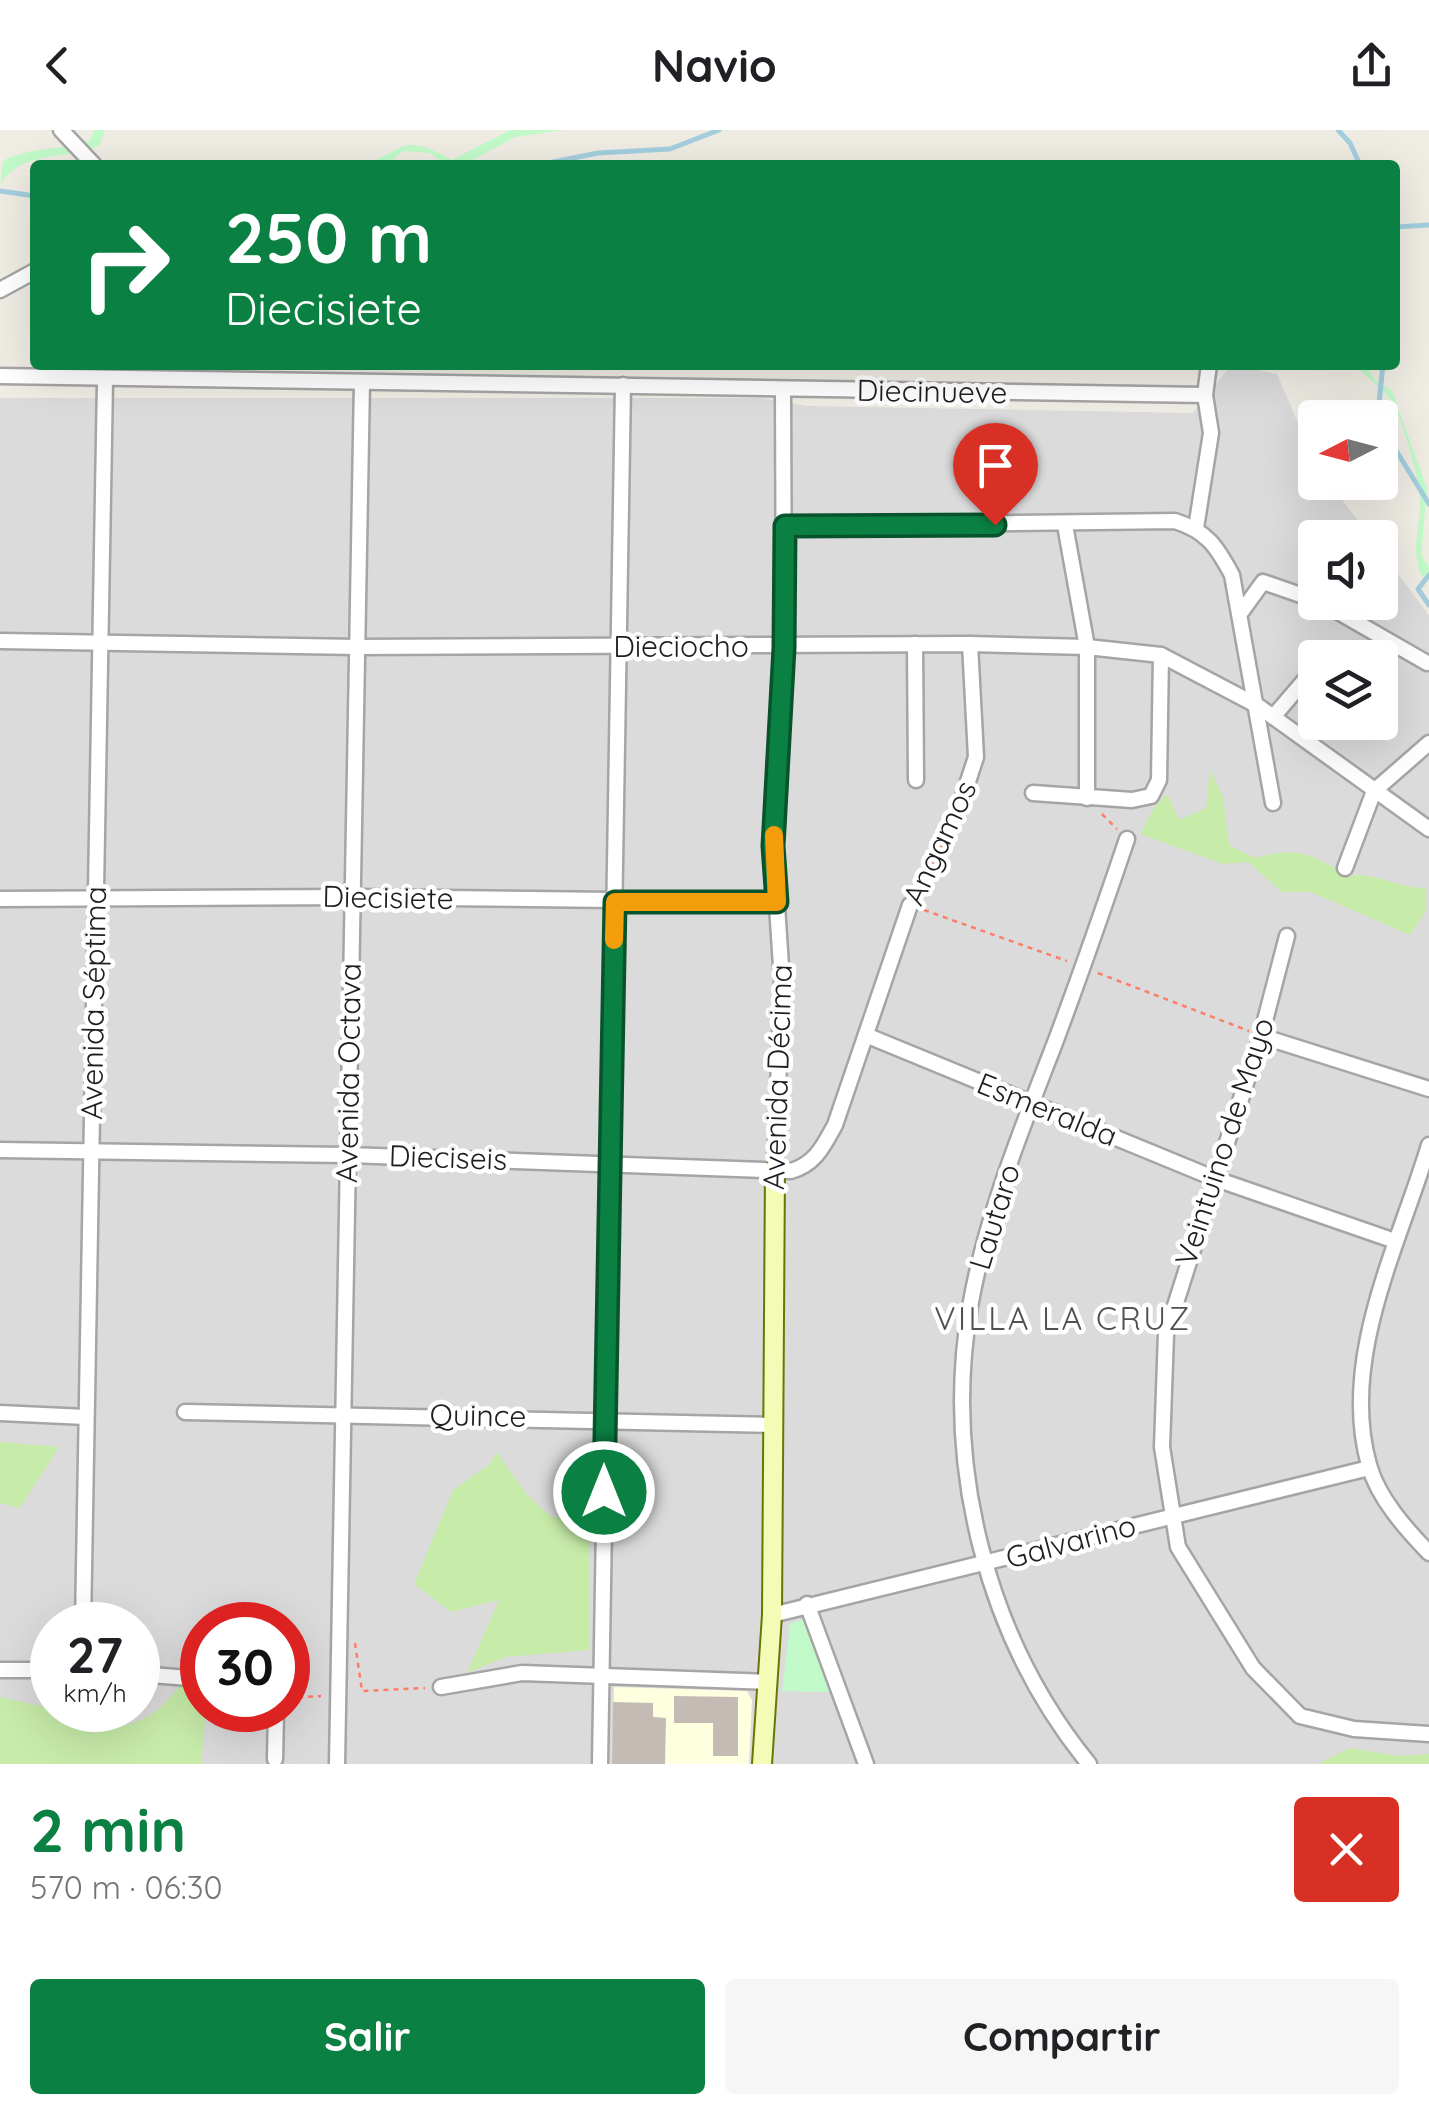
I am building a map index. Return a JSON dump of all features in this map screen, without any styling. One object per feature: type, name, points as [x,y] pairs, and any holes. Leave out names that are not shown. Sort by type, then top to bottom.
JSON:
[{"type":"street","points":[[62,130],[89,160]]},
{"type":"street","points":[[0,290],[30,274]]},
{"type":"street","points":[[1196,528],[1211,433],[1205,395],[1208,370]]},
{"type":"street","name":"Diecinueve","points":[[0,376],[104,381],[1205,395]]},
{"type":"street","name":"Avenida Séptima","points":[[82,1602],[104,381]]},
{"type":"street","name":"Avenida Octava","points":[[337,1764],[362,382]]},
{"type":"street","points":[[600,1764],[623,385]]},
{"type":"street","name":"Avenida Décima","points":[[762,1764],[772,1615],[775,1169],[782,981],[773,846],[784,648],[783,391]]},
{"type":"street","points":[[785,526],[1175,521],[1196,528],[1215,543],[1232,576],[1242,611],[1273,803]]},
{"type":"street","points":[[1065,525],[1087,647],[1087,798]]},
{"type":"street","points":[[1242,611],[1263,582],[1298,594]]},
{"type":"street","points":[[1351,620],[1426,664]]},
{"type":"street","name":"Dieciocho","points":[[0,641],[357,647],[784,648],[970,644],[1087,647],[1161,655],[1258,706],[1429,829]]},
{"type":"street","points":[[915,644],[916,780]]},
{"type":"street","name":"Angamos","points":[[957,815],[976,758],[970,644]]},
{"type":"street","points":[[1033,792],[1132,800],[1151,796],[1156,788],[1161,655]]},
{"type":"street","points":[[1273,717],[1298,688]]},
{"type":"street","points":[[1345,868],[1374,791],[1429,743]]},
{"type":"street","name":"Lautaro","points":[[1089,1764],[1025,1665],[986,1565],[965,1456],[965,1344],[986,1235],[1127,840]]},
{"type":"street","name":"Diecisiete","points":[[0,899],[95,902],[119,898],[352,897],[777,902]]},
{"type":"street","name":"Angamos","points":[[868,1036],[910,905]]},
{"type":"street","name":"Veintuino de Mayo","points":[[1287,936],[1262,1036],[1166,1334],[1162,1447],[1172,1514],[1178,1547],[1211,1606],[1253,1668],[1290,1708],[1300,1716],[1354,1729],[1429,1734]]},
{"type":"street","points":[[775,1169],[806,1166],[821,1152],[868,1036]]},
{"type":"street","name":"Esmeralda","points":[[868,1036],[1216,1178],[1394,1241]]},
{"type":"street","points":[[1262,1036],[1429,1089]]},
{"type":"street","name":"Dieciseis","points":[[0,1150],[348,1154],[775,1169]]},
{"type":"street","points":[[1428,1154],[1394,1241],[1363,1378],[1362,1427],[1369,1468],[1394,1511],[1429,1553]]},
{"type":"street","name":"Quince","points":[[186,1412],[343,1412],[771,1425]]},
{"type":"street","points":[[0,1413],[86,1417]]},
{"type":"street","name":"Galvarino","points":[[772,1615],[1369,1468]]},
{"type":"street","points":[[806,1604],[866,1764]]},
{"type":"street","points":[[0,1670],[30,1670]]},
{"type":"street","points":[[441,1687],[522,1673],[768,1682]]},
{"type":"street","points":[[275,1759],[276,1732]]},
{"type":"path","points":[[1087,798],[1127,840]]},
{"type":"path","name":"Angamos","points":[[910,905],[957,815]]},
{"type":"path","points":[[339,1634],[354,1637],[362,1692],[441,1687]]},
{"type":"path","points":[[310,1696],[338,1694]]},
{"type":"shaded area","points":[[1227,370],[1277,374],[1298,423],[1298,500],[1342,500],[1358,520],[1298,520],[1298,620],[1398,620],[1398,574],[1429,615],[1429,1764],[0,1764],[0,398],[761,398],[807,406],[1193,413]]},
{"type":"shaded area","points":[[614,1687],[747,1691],[752,1700],[749,1764],[612,1764]]},
{"type":"green space","points":[[94,130],[105,130],[99,146],[30,160],[7,175],[0,187],[3,161],[90,140]]},
{"type":"green space","points":[[510,130],[564,130],[515,137],[472,160],[452,160]]},
{"type":"green space","points":[[403,146],[434,151],[452,160],[403,151],[392,160],[375,160]]},
{"type":"green space","points":[[1361,370],[1368,370],[1376,381],[1392,391],[1395,400]]},
{"type":"green space","points":[[1398,408],[1427,489],[1421,555],[1429,567],[1429,578],[1422,576],[1416,554],[1419,490]]},
{"type":"green space","points":[[1210,770],[1223,797],[1229,845],[1255,858],[1305,854],[1348,876],[1426,888],[1426,911],[1410,935],[1311,892],[1282,892],[1248,862],[1223,864],[1140,834],[1155,806],[1167,794],[1179,820],[1206,808]]},
{"type":"green space","points":[[0,1442],[59,1447],[20,1508],[0,1503]]},
{"type":"green space","points":[[497,1452],[527,1495],[553,1518],[590,1506],[589,1650],[506,1657],[467,1673],[499,1600],[451,1612],[414,1584],[453,1490],[489,1465]]},
{"type":"green space","points":[[806,1618],[833,1692],[782,1691],[790,1624]]},
{"type":"green space","points":[[180,1685],[180,1732],[204,1732],[201,1764],[0,1764],[0,1697],[30,1704],[30,1732],[160,1732],[160,1707]]},
{"type":"green space","points":[[1350,1748],[1398,1756],[1429,1754],[1429,1764],[1318,1764]]},
{"type":"building","points":[[674,1696],[738,1697],[738,1756],[713,1756],[713,1723],[674,1723]]},
{"type":"building","points":[[613,1702],[653,1703],[653,1717],[666,1718],[665,1764],[612,1764]]},
{"type":"waterway","points":[[563,160],[598,153],[670,149],[719,130]]},
{"type":"waterway","points":[[1338,130],[1358,160]]},
{"type":"waterway","points":[[0,191],[30,195]]},
{"type":"waterway","points":[[1400,227],[1429,225]]},
{"type":"waterway","points":[[1382,370],[1378,412],[1384,431],[1429,504]]},
{"type":"waterway","points":[[1429,575],[1418,589],[1429,605]]},
{"type":"slow traffic","points":[[614,940],[615,902],[777,902],[774,835]]},
{"type":"district","name":"VILLA LA CRUZ","points":[[1063,1319]]},
{"type":"route","points":[[604,1492],[615,902],[777,902],[773,846],[784,648],[785,526],[995,525]]}]
